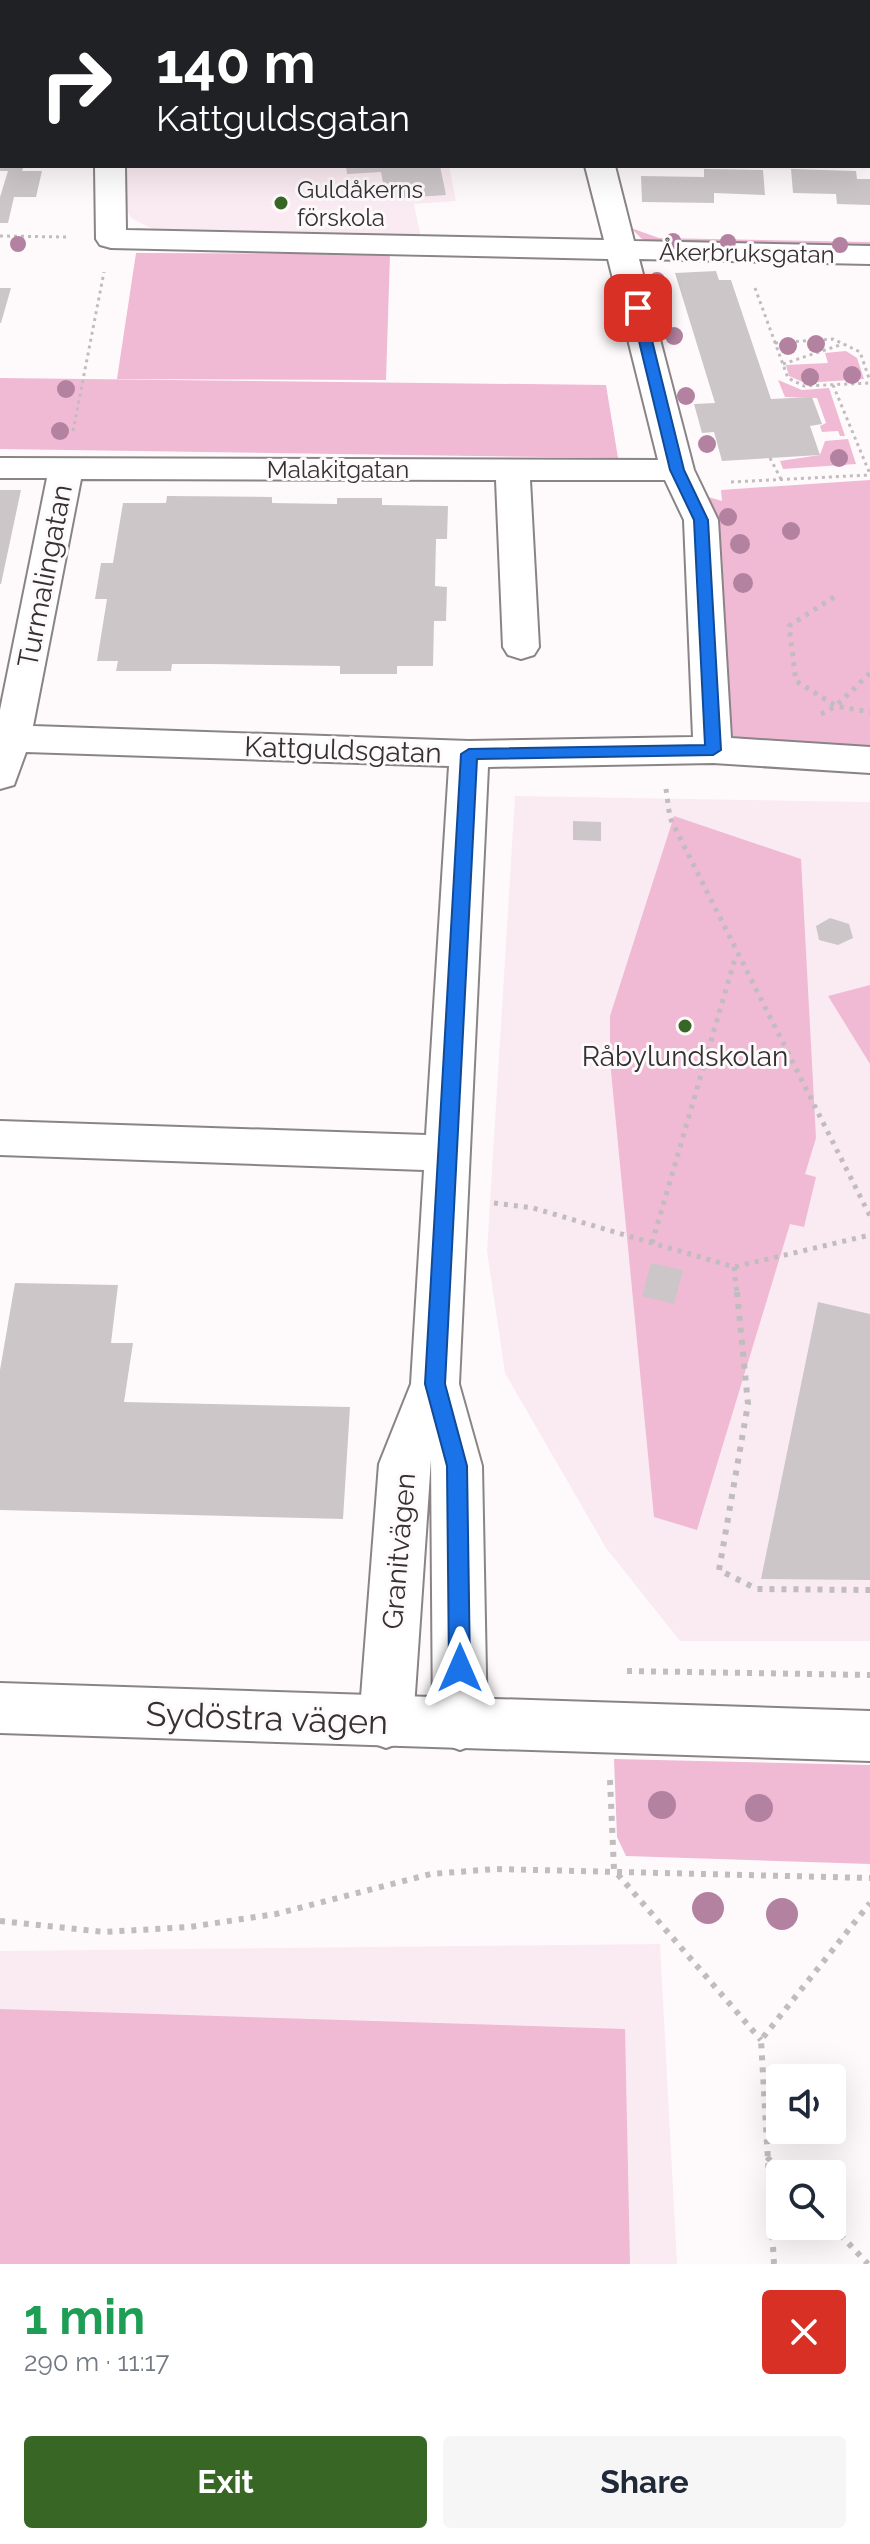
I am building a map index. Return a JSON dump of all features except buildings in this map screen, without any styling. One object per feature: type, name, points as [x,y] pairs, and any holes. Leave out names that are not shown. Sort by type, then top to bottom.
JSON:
[{"type":"street","points":[[110,168],[111,239]]},
{"type":"street","points":[[601,168],[677,470],[701,520],[713,750]]},
{"type":"street","name":"Åkerbruksgatan","points":[[111,239],[870,255]]},
{"type":"street","name":"Malakitgatan","points":[[0,468],[677,470]]},
{"type":"street","name":"Turmalingatan","points":[[0,776],[21,702],[66,469]]},
{"type":"street","points":[[512,469],[521,647]]},
{"type":"street","name":"Kattguldsgatan","points":[[9,738],[469,754],[713,750],[870,760]]},
{"type":"street","name":"Granitvägen","points":[[460,1725],[457,1466],[435,1384],[469,754]]},
{"type":"street","points":[[0,1138],[448,1153]]},
{"type":"street","name":"Granitvägen","points":[[386,1723],[404,1464],[435,1384]]},
{"type":"street","name":"Sydöstra vägen","points":[[0,1708],[386,1723],[870,1736]]},
{"type":"path","points":[[0,236],[111,239],[66,469]]},
{"type":"path","points":[[724,252],[732,276],[752,282],[788,378],[804,386],[870,382],[860,352],[833,339],[775,343]]},
{"type":"path","points":[[783,364],[843,344]]},
{"type":"path","points":[[677,470],[709,483],[870,474],[833,385]]},
{"type":"path","points":[[770,458],[782,481]]},
{"type":"path","points":[[834,597],[789,626],[796,681],[836,706],[870,712]]},
{"type":"path","points":[[664,780],[670,818],[870,1216]]},
{"type":"path","points":[[652,1243],[736,954]]},
{"type":"path","points":[[445,1198],[533,1208],[734,1267],[870,1235]]},
{"type":"path","points":[[734,1267],[748,1404],[719,1570],[757,1589],[870,1590]]},
{"type":"path","points":[[0,1921],[104,1932],[189,1927],[276,1914],[431,1874],[495,1869],[870,1878]]},
{"type":"path","points":[[614,1870],[761,2040],[774,2264]]},
{"type":"path","points":[[761,2040],[870,1903]]},
{"type":"path","points":[[767,2157],[770,2160]]},
{"type":"path","points":[[845,2240],[868,2264]]},
{"type":"shaded area","name":"Guldåkerns förskola","points":[[127,168],[449,168],[456,201],[414,204],[421,238],[156,231],[131,218],[127,210]]},
{"type":"shaded area","points":[[631,228],[659,238],[870,242],[870,248],[659,243],[642,239]]},
{"type":"shaded area","points":[[136,253],[390,254],[386,380],[117,379]]},
{"type":"shaded area","points":[[846,351],[857,358],[864,379],[805,383],[789,376],[786,365],[828,363],[825,353]]},
{"type":"shaded area","points":[[0,378],[606,385],[618,458],[0,449]]},
{"type":"shaded area","points":[[778,380],[802,390],[829,388],[845,436],[840,436],[838,431],[822,432],[820,426],[826,423],[817,398],[785,397]]},
{"type":"shaded area","points":[[848,439],[856,464],[783,469],[780,461],[820,455],[825,441]]},
{"type":"shaded area","points":[[870,480],[870,761],[694,762],[681,489],[722,501],[721,490]]},
{"type":"shaded area","name":"Råbylundskolan","points":[[515,796],[870,802],[870,1641],[680,1641],[606,1548],[505,1373],[487,1251]]},
{"type":"shaded area","points":[[674,816],[801,859],[816,1138],[805,1174],[816,1177],[804,1227],[790,1224],[697,1530],[654,1517],[610,1061],[610,1016]]},
{"type":"shaded area","points":[[870,985],[870,1064],[828,996]]},
{"type":"shaded area","points":[[614,1759],[870,1765],[870,1864],[626,1856],[617,1837]]},
{"type":"shaded area","points":[[660,1944],[677,2264],[0,2264],[0,1951]]},
{"type":"shaded area","points":[[0,2009],[625,2029],[630,2264],[0,2264]]},
{"type":"place","name":"Guldåkerns förskola","points":[[281,203]]},
{"type":"place","name":"Råbylundskolan","points":[[685,1026]]},
{"type":"route","points":[[460,1668],[457,1466],[435,1384],[469,754],[713,750],[701,520],[677,470],[638,308]]}]
